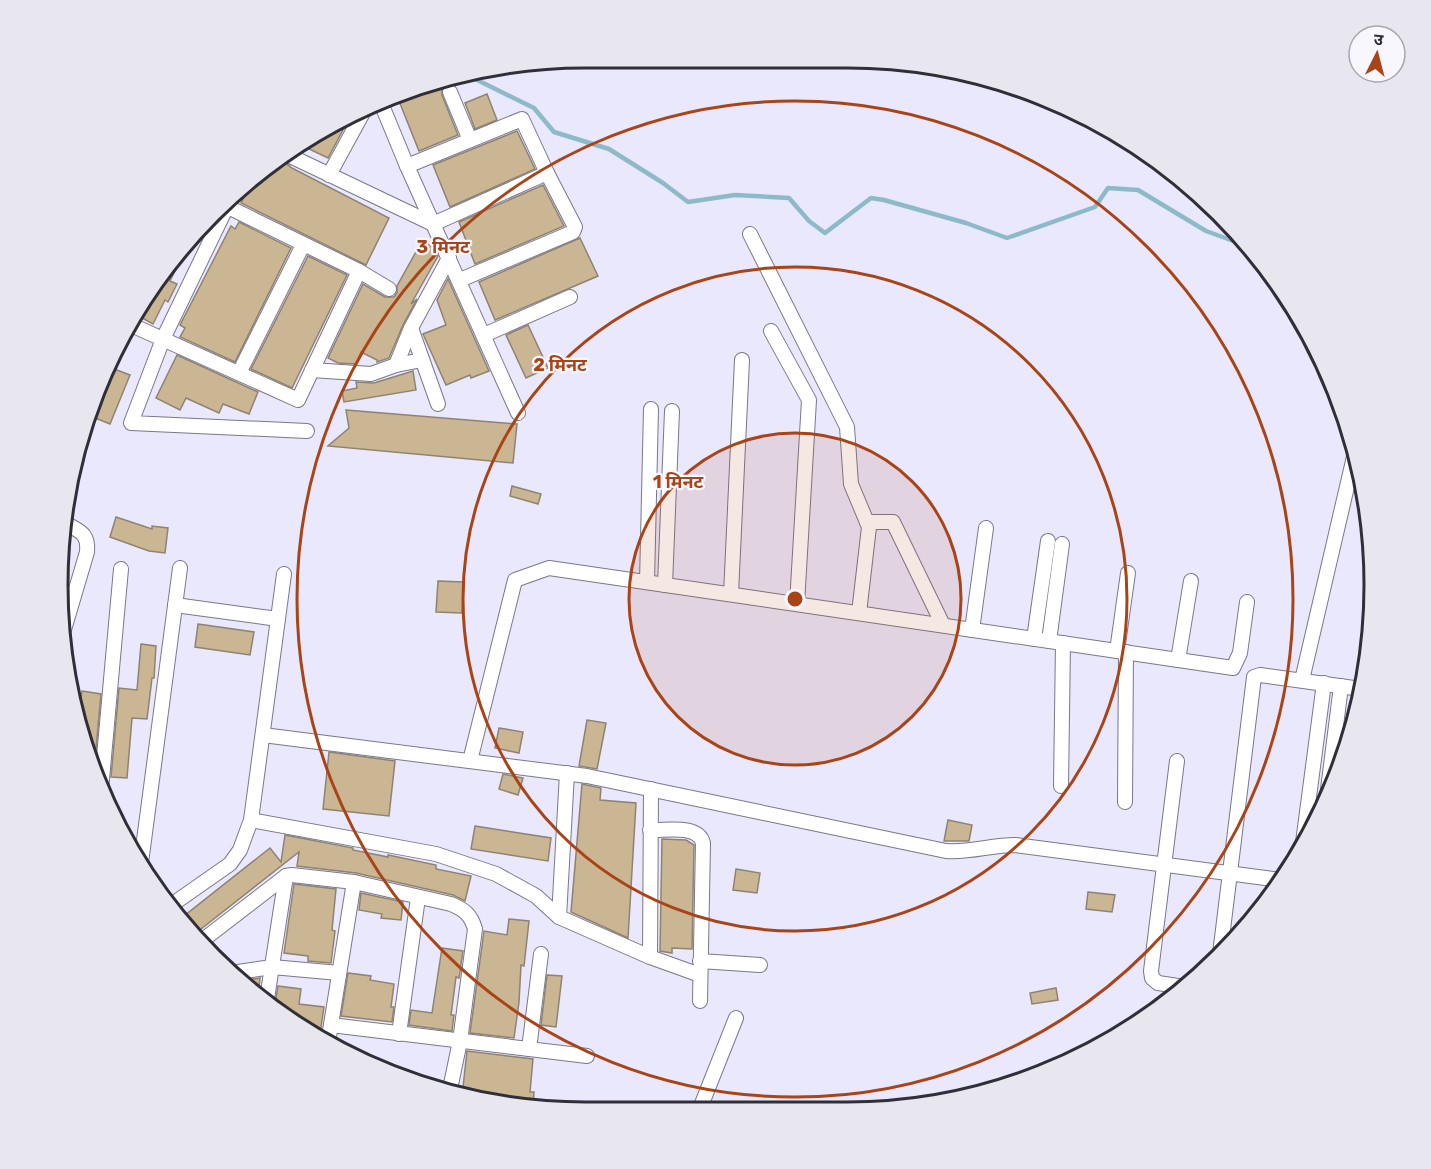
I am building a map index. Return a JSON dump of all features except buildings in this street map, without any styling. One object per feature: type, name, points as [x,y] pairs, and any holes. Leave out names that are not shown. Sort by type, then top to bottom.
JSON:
[{"type":"street","points":[[450,92],[470,140]]},
{"type":"street","points":[[383,109],[518,413]]},
{"type":"street","points":[[407,166],[522,119],[575,226],[573,232],[460,280]]},
{"type":"street","points":[[329,175],[359,120]]},
{"type":"street","points":[[293,158],[433,224],[547,173]]},
{"type":"street","points":[[235,204],[303,245],[359,271],[389,289]]},
{"type":"street","points":[[221,217],[163,339],[131,423],[307,431]]},
{"type":"street","points":[[750,234],[846,427],[851,484],[869,527],[859,613]]},
{"type":"street","points":[[239,373],[303,245]]},
{"type":"street","points":[[396,365],[411,328],[449,258]]},
{"type":"street","points":[[136,327],[298,400],[359,271]]},
{"type":"street","points":[[484,334],[570,297]]},
{"type":"street","points":[[411,328],[438,404]]},
{"type":"street","points":[[771,331],[809,400],[797,604]]},
{"type":"street","points":[[312,370],[371,374],[396,365],[422,360]]},
{"type":"street","points":[[731,594],[742,360]]},
{"type":"street","points":[[647,582],[651,409]]},
{"type":"street","points":[[665,585],[672,411]]},
{"type":"street","points":[[1302,680],[1351,471]]},
{"type":"street","points":[[867,522],[892,522],[944,625]]},
{"type":"street","points":[[69,613],[87,552],[88,541],[83,534],[71,527]]},
{"type":"street","points":[[972,630],[986,528]]},
{"type":"street","points":[[1034,639],[1055,542],[1049,641]]},
{"type":"street","points":[[470,761],[515,580],[549,567],[1233,668],[1240,653],[1247,602]]},
{"type":"street","points":[[142,852],[180,568]]},
{"type":"street","points":[[103,771],[121,569]]},
{"type":"street","points":[[1125,802],[1121,651],[1128,573]]},
{"type":"street","points":[[176,902],[230,864],[240,850],[252,820],[284,574]]},
{"type":"street","points":[[1178,660],[1191,581]]},
{"type":"street","points":[[175,605],[278,619]]},
{"type":"street","points":[[1061,786],[1063,643]]},
{"type":"street","points":[[1221,940],[1254,677],[1260,675],[1353,688]]},
{"type":"street","points":[[1312,809],[1323,683]]},
{"type":"street","points":[[1331,763],[1341,686]]},
{"type":"street","points":[[263,735],[567,773],[946,851],[963,853],[997,845],[1015,845],[1271,879]]},
{"type":"street","points":[[1173,985],[1153,981],[1151,975],[1177,761]]},
{"type":"street","points":[[559,917],[567,773]]},
{"type":"street","points":[[650,957],[651,789]]},
{"type":"street","points":[[252,820],[464,861],[521,886],[559,917],[650,957],[700,975]]},
{"type":"street","points":[[651,831],[696,832],[703,843],[700,1001]]},
{"type":"street","points":[[206,936],[286,876],[292,875],[354,882],[461,908],[469,914],[474,929],[460,1041],[451,1084]]},
{"type":"street","points":[[268,994],[286,876]]},
{"type":"street","points":[[330,1034],[354,882]]},
{"type":"street","points":[[399,1034],[418,898]]},
{"type":"street","points":[[529,1049],[541,954]]},
{"type":"street","points":[[700,961],[760,965]]},
{"type":"street","points":[[242,971],[272,967],[339,973]]},
{"type":"street","points":[[703,1102],[736,1018]]},
{"type":"street","points":[[331,1025],[587,1056]]},
{"type":"waterway","points":[[475,79],[534,108],[554,132],[609,149],[663,183],[688,202],[735,195],[789,198],[809,221],[825,233],[871,198],[966,223],[1007,238],[1095,207],[1108,188],[1138,190],[1206,231],[1232,240]]}]
